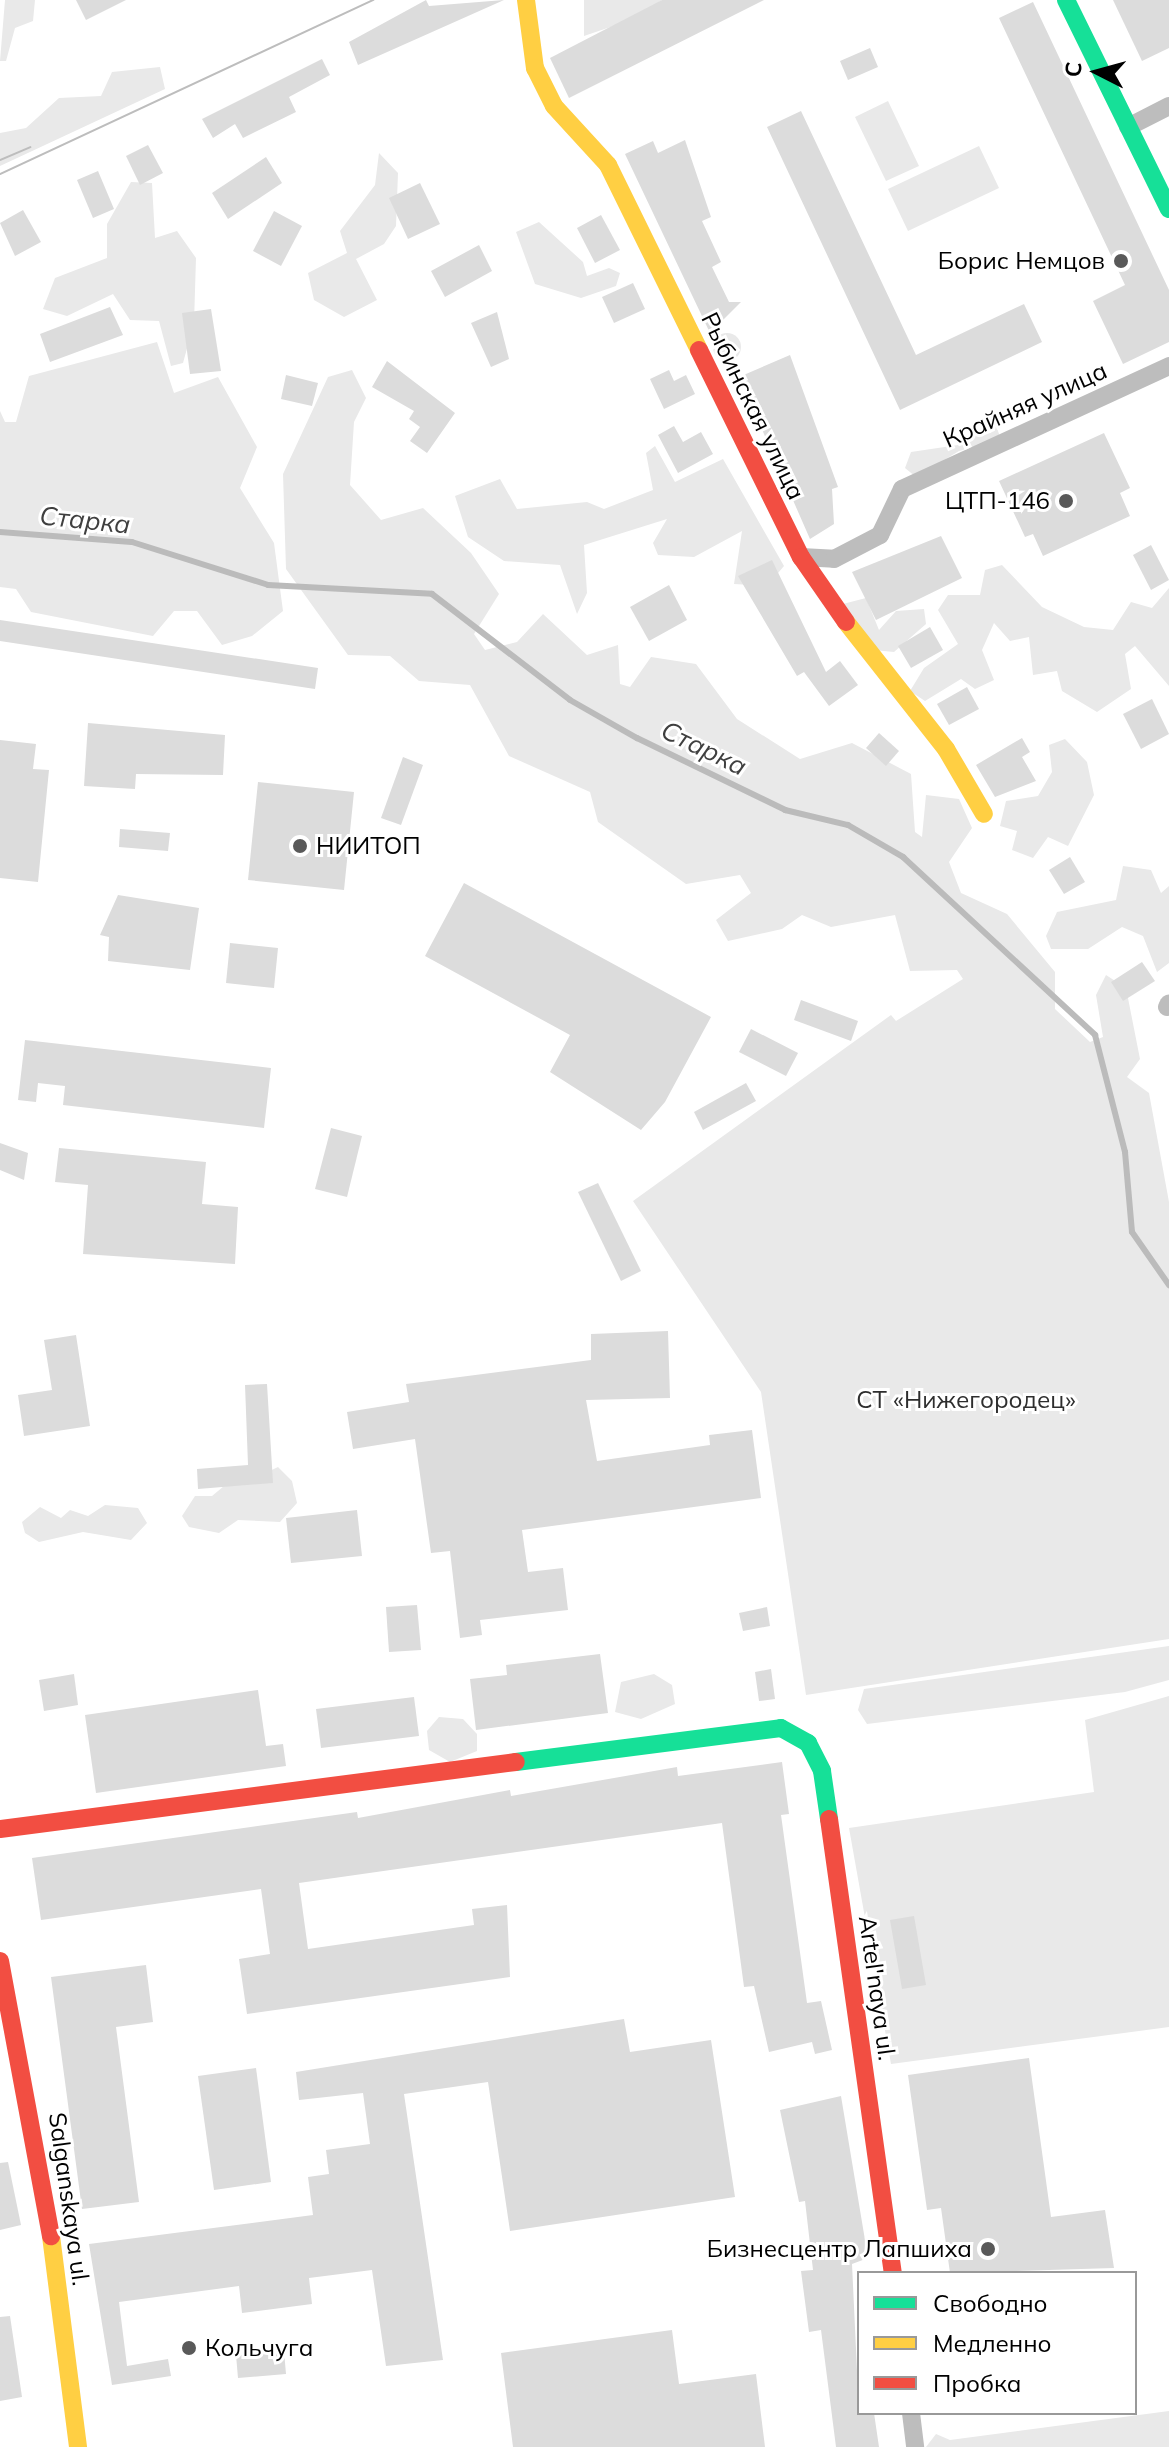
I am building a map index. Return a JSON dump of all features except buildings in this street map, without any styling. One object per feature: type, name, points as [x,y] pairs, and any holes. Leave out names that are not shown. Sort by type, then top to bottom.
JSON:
[{"type":"street","name":"Рыбинская улица","points":[[526,0],[535,68],[554,106],[608,165],[801,557],[887,681],[946,749],[984,814]]},
{"type":"street","points":[[1066,0],[1169,209]]},
{"type":"street","points":[[1128,127],[1169,106]]},
{"type":"street","name":"Крайняя улица","points":[[801,557],[834,559],[880,535],[902,489],[1169,366]]},
{"type":"street","name":"Artel'naya ul.","points":[[4,1833],[781,1728],[808,1743],[822,1771],[893,2271]]},
{"type":"street","name":"Salganskaya ul.","points":[[0,1961],[40,2153],[78,2447]]},
{"type":"street","points":[[911,2415],[915,2447]]},
{"type":"green space","points":[[5,0],[35,0],[33,21],[15,28],[6,61],[0,61]]},
{"type":"green space","points":[[584,0],[662,0],[634,19],[584,36]]},
{"type":"green space","points":[[160,67],[165,89],[0,166],[0,133],[26,128],[59,98],[101,96],[112,72]]},
{"type":"green space","points":[[888,101],[919,166],[886,181],[855,117]]},
{"type":"green space","points":[[979,146],[999,188],[908,231],[888,189]]},
{"type":"green space","points":[[379,153],[398,173],[396,226],[384,244],[356,259],[377,300],[344,317],[314,300],[308,273],[347,253],[340,231],[375,185]]},
{"type":"green space","points":[[131,182],[152,183],[155,238],[177,231],[196,258],[194,323],[183,363],[171,366],[159,321],[130,320],[113,294],[67,316],[43,309],[55,278],[107,258],[107,224]]},
{"type":"green space","points":[[539,222],[583,262],[587,276],[609,268],[620,273],[616,286],[581,298],[535,284],[516,232]]},
{"type":"green space","points":[[727,333],[737,337],[741,347],[737,357],[727,361],[717,357],[713,347],[717,337]]},
{"type":"green space","points":[[157,342],[174,393],[218,377],[257,447],[240,488],[274,543],[283,611],[252,636],[222,645],[197,611],[174,611],[153,636],[31,612],[16,589],[0,587],[0,411],[5,422],[16,422],[29,376]]},
{"type":"green space","name":"СТ «Нижегородец»","points":[[352,370],[366,398],[354,422],[350,485],[381,520],[423,508],[471,553],[499,594],[474,634],[485,650],[517,642],[543,614],[587,655],[618,645],[620,684],[630,687],[651,657],[696,664],[737,719],[800,759],[852,743],[911,774],[915,832],[922,837],[926,795],[959,799],[972,828],[949,862],[961,893],[1007,914],[1055,972],[1055,1009],[1090,1042],[1103,1037],[1096,995],[1106,975],[1126,988],[1140,1059],[1127,1077],[1149,1093],[1169,1202],[1169,1639],[806,1695],[761,1392],[633,1201],[891,1015],[896,1021],[963,979],[957,970],[910,971],[895,915],[831,927],[802,915],[782,929],[728,941],[716,920],[751,893],[740,875],[686,884],[598,822],[590,792],[509,756],[470,685],[419,681],[390,656],[348,655],[286,569],[283,474],[328,377]]},
{"type":"green space","points":[[994,419],[1001,440],[959,451],[916,477],[905,468],[911,452],[958,445]]},
{"type":"green space","points":[[655,446],[675,482],[723,459],[784,566],[767,586],[734,584],[742,531],[694,557],[658,555],[653,543],[667,519],[584,545],[587,593],[577,614],[560,565],[504,561],[468,537],[455,496],[500,479],[517,509],[587,502],[604,509],[653,490],[646,453]]},
{"type":"green space","points":[[1002,565],[1042,607],[1084,627],[1113,630],[1131,602],[1152,608],[1169,588],[1169,686],[1135,646],[1125,654],[1131,689],[1097,712],[1062,691],[1057,671],[1033,675],[1029,637],[1010,641],[994,623],[982,650],[994,680],[975,689],[961,679],[925,701],[910,691],[924,668],[958,644],[938,610],[948,595],[980,595],[985,570]]},
{"type":"green space","points":[[866,598],[879,630],[896,611],[924,609],[926,624],[894,652],[874,650],[843,604]]},
{"type":"green space","points":[[1065,739],[1087,762],[1094,795],[1068,846],[1048,837],[1033,858],[1012,850],[1017,831],[1000,826],[1006,801],[1038,796],[1052,772],[1049,745]]},
{"type":"green space","points":[[1123,866],[1151,870],[1161,893],[1169,886],[1169,963],[1157,972],[1143,936],[1122,927],[1088,949],[1051,949],[1046,936],[1057,912],[1116,900]]},
{"type":"green space","points":[[278,1467],[292,1481],[297,1503],[280,1522],[238,1520],[219,1533],[189,1527],[182,1516],[195,1496],[212,1496],[236,1476],[251,1480]]},
{"type":"green space","points":[[105,1505],[138,1508],[147,1523],[131,1540],[83,1532],[39,1542],[25,1533],[22,1522],[40,1507],[61,1518],[70,1510],[88,1516]]},
{"type":"green space","points":[[1169,1646],[1169,1680],[1125,1692],[867,1724],[858,1710],[864,1689]]},
{"type":"green space","points":[[654,1674],[672,1685],[675,1704],[641,1719],[615,1712],[621,1682]]},
{"type":"green space","points":[[1169,1696],[1169,2027],[891,2064],[849,1828],[1094,1792],[1085,1720]]},
{"type":"green space","points":[[439,1717],[463,1719],[477,1734],[477,1751],[450,1762],[429,1750],[427,1731]]},
{"type":"green space","points":[[1169,2411],[1169,2447],[926,2447],[936,2434],[950,2440]]},
{"type":"waterway","name":"Старка","points":[[0,532],[132,542],[268,585],[432,594],[570,700],[637,738],[785,810],[848,825],[903,857],[1095,1035],[1125,1152],[1132,1232],[1169,1285]]},
{"type":"tram line","points":[[0,174],[373,0]]},
{"type":"tram line","points":[[0,160],[30,147]]},
{"type":"traffic: fast","points":[[1066,0],[1169,209]]},
{"type":"traffic: fast","points":[[516,1762],[781,1728],[808,1743],[822,1771],[829,1819]]},
{"type":"traffic: slow","points":[[526,0],[535,68],[554,106],[608,165],[699,350]]},
{"type":"traffic: slow","points":[[846,622],[946,749],[984,814]]},
{"type":"traffic: slow","points":[[51,2236],[78,2447]]},
{"type":"traffic: jam","points":[[699,350],[801,557],[846,622]]},
{"type":"traffic: jam","points":[[0,1829],[516,1762]]},
{"type":"traffic: jam","points":[[829,1819],[893,2271]]},
{"type":"traffic: jam","points":[[0,1961],[51,2236]]},
{"type":"place","name":"Борис Немцов","points":[[1121,261]]},
{"type":"place","name":"ЦТП-146","points":[[1066,501]]},
{"type":"place","name":"НИИТОП","points":[[300,846]]},
{"type":"place","name":"Бизнесцентр Лапшиха","points":[[988,2249]]},
{"type":"place","name":"Кольчуга","points":[[189,2348]]}]
